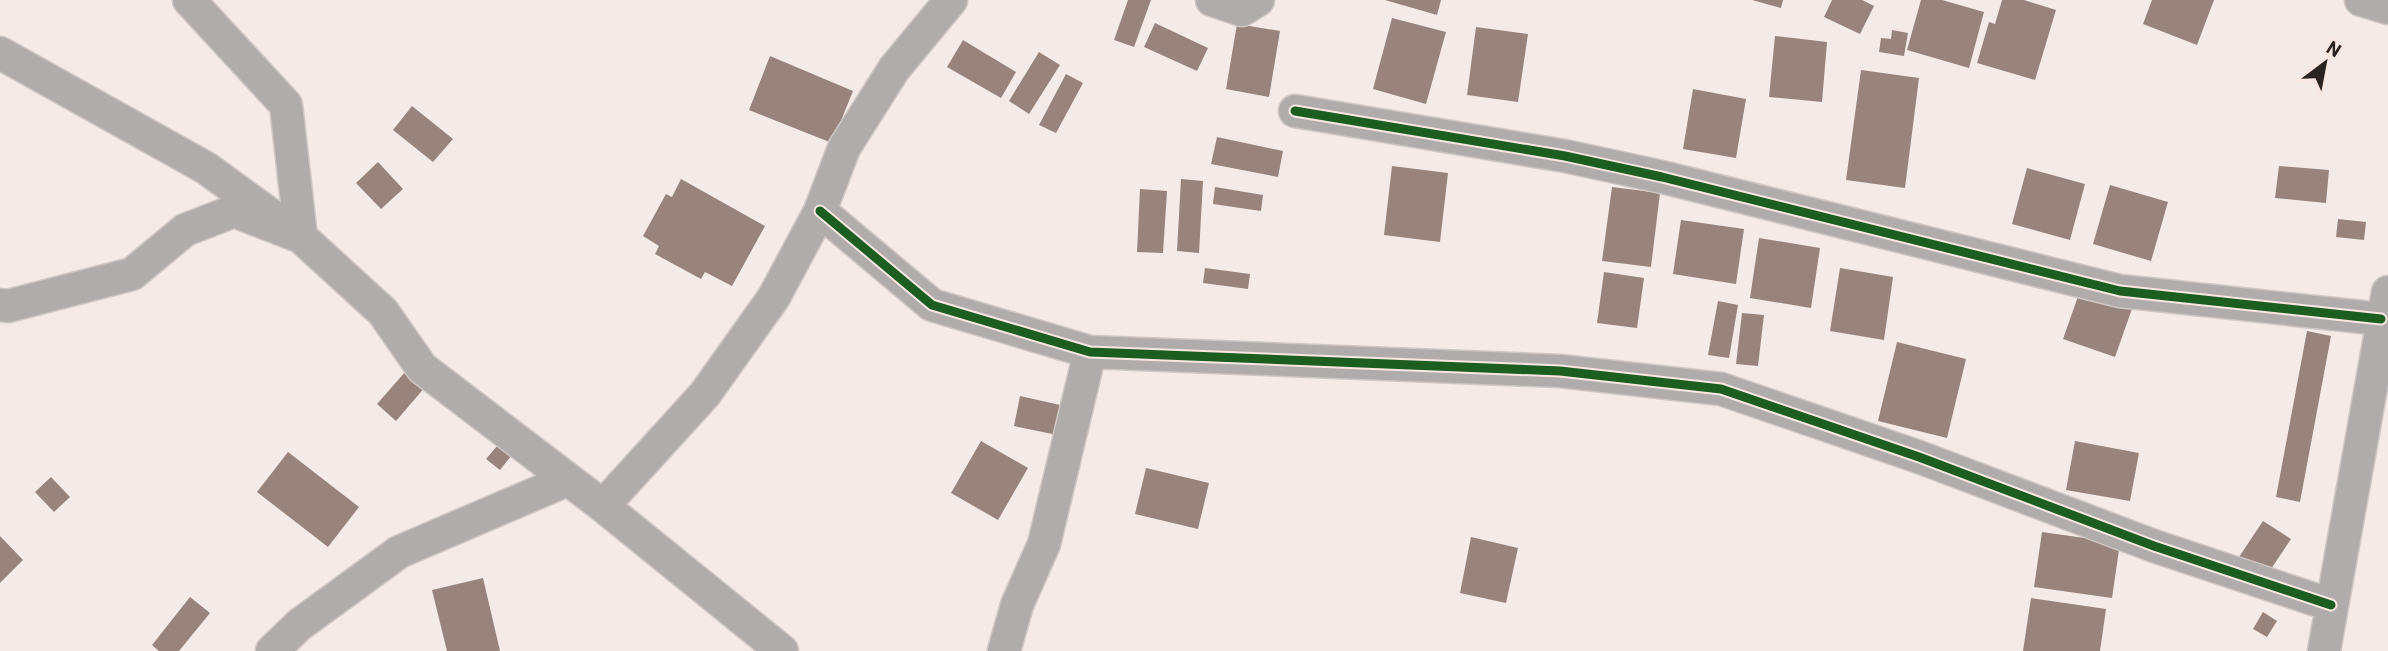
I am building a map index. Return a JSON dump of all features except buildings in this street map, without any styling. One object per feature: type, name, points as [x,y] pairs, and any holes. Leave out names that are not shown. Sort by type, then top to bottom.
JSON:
[{"type":"street","points":[[189,0],[286,104],[302,237]]},
{"type":"street","points":[[603,506],[705,394],[774,297],[820,211],[844,148],[894,69],[951,0]]},
{"type":"street","points":[[1212,0],[1242,10],[1258,0]]},
{"type":"street","points":[[2361,0],[2388,8]]},
{"type":"street","points":[[0,53],[99,111],[206,168],[302,237],[383,312],[422,368],[603,506],[782,651]]},
{"type":"street","points":[[1295,111],[1551,154],[1662,177],[2120,291],[2385,306],[2324,651]]},
{"type":"street","points":[[0,305],[8,306],[132,274],[185,230],[234,211],[302,237]]},
{"type":"street","points":[[820,211],[932,304],[1090,352],[1560,371],[1721,389],[1919,457],[2154,546],[2331,605]]},
{"type":"street","points":[[1003,651],[1017,605],[1044,544],[1090,352]]},
{"type":"street","points":[[272,651],[299,625],[399,552],[567,480]]},
{"type":"cycle path","points":[[1295,111],[1565,156],[1662,177],[2120,291],[2381,319]]},
{"type":"cycle path","points":[[820,211],[932,305],[1090,352],[1560,371],[1721,389],[1919,457],[2154,546],[2331,605]]}]
